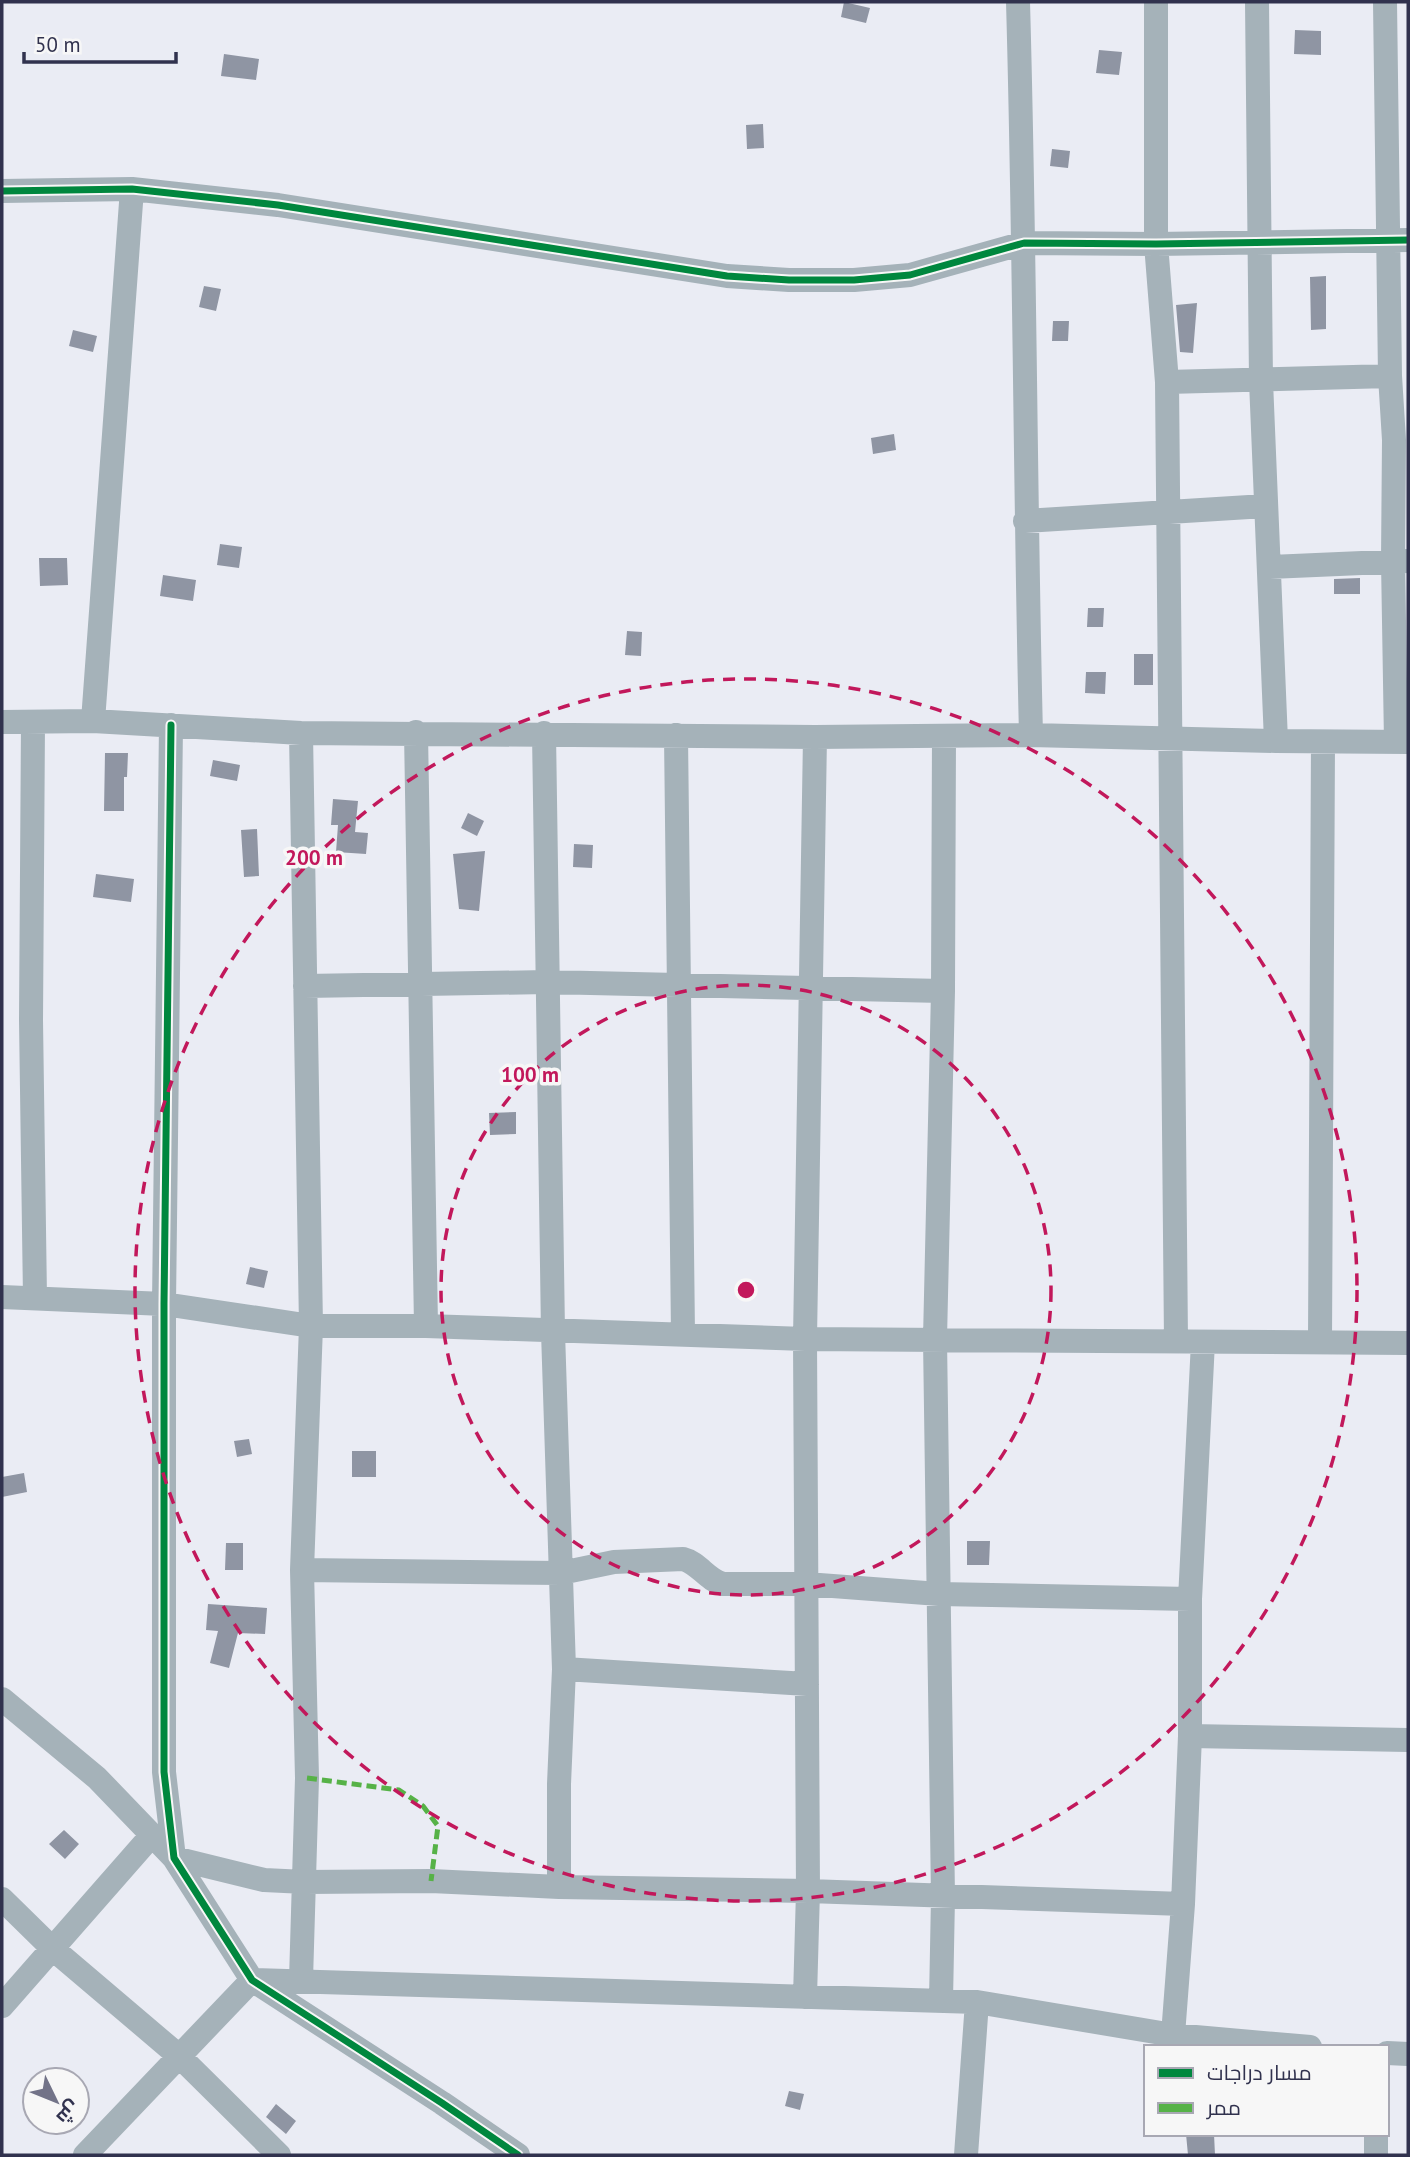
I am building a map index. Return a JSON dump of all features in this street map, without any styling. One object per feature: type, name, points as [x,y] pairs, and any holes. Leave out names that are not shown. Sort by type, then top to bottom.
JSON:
[{"type":"street","points":[[1018,2],[1031,735]]},
{"type":"street","points":[[1156,2],[1156,244],[1167,382],[1176,1341]]},
{"type":"street","points":[[1257,2],[1261,381],[1276,741]]},
{"type":"street","points":[[2,722],[93,722],[301,733],[815,737],[1031,735],[1402,742],[1401,439],[1390,376],[1398,239],[1385,2]]},
{"type":"street","points":[[93,722],[132,189]]},
{"type":"street","points":[[2,191],[132,189],[278,205],[727,276],[764,279],[854,280],[910,275],[1024,243],[1259,243],[1398,239]]},
{"type":"street","points":[[1167,382],[1390,376]]},
{"type":"street","points":[[1026,521],[1265,506]]},
{"type":"street","points":[[1269,567],[1400,561]]},
{"type":"street","points":[[33,722],[31,1020],[35,1298]]},
{"type":"street","points":[[171,725],[164,1304],[164,1772],[174,1858]]},
{"type":"street","points":[[416,732],[426,1326]]},
{"type":"street","points":[[300,1980],[307,1778],[302,1570],[311,1326],[301,733]]},
{"type":"street","points":[[544,733],[552,1332],[564,1669],[559,1783],[559,1887]]},
{"type":"street","points":[[676,735],[683,1334]]},
{"type":"street","points":[[941,2001],[943,1896],[935,1339],[943,991],[944,736]]},
{"type":"street","points":[[805,1997],[808,1891],[805,1339],[815,737]]},
{"type":"street","points":[[1320,1341],[1323,742]]},
{"type":"street","points":[[305,986],[547,982],[943,991]]},
{"type":"street","points":[[2,1297],[164,1304],[311,1326],[426,1326],[805,1339],[1408,1343]]},
{"type":"street","points":[[1173,2035],[1183,1904],[1189,1736],[1190,1599],[1203,1342]]},
{"type":"street","points":[[302,1570],[561,1573],[614,1562],[683,1559],[723,1584],[806,1584],[939,1594],[1190,1599]]},
{"type":"street","points":[[564,1669],[807,1684]]},
{"type":"street","points":[[2,1699],[97,1778],[174,1858],[252,1980],[518,2155]]},
{"type":"street","points":[[1189,1736],[1408,1740]]},
{"type":"street","points":[[2,2006],[152,1835]]},
{"type":"street","points":[[174,1858],[264,1880],[305,1882],[431,1881],[1183,1904]]},
{"type":"street","points":[[2,1899],[52,1949],[179,2056],[279,2155]]},
{"type":"street","points":[[85,2155],[252,1980],[977,2002],[1173,2035],[1287,2045]]},
{"type":"street","points":[[967,2155],[977,2002]]},
{"type":"street","points":[[1389,2053],[1408,2054]]},
{"type":"street","points":[[1376,2136],[1377,2155]]},
{"type":"building","points":[[844,2],[870,8],[866,23],[841,17]]},
{"type":"building","points":[[1295,30],[1321,31],[1321,55],[1294,54]]},
{"type":"building","points":[[1099,50],[1122,52],[1119,75],[1096,73]]},
{"type":"building","points":[[224,54],[259,59],[256,80],[221,76]]},
{"type":"building","points":[[763,124],[764,148],[747,149],[746,125]]},
{"type":"building","points":[[1052,149],[1070,151],[1068,168],[1050,166]]},
{"type":"building","points":[[1326,276],[1326,329],[1311,330],[1310,277]]},
{"type":"building","points":[[204,286],[221,289],[216,311],[199,307]]},
{"type":"building","points":[[1197,303],[1193,353],[1180,352],[1176,305]]},
{"type":"building","points":[[1053,321],[1069,321],[1068,341],[1052,341]]},
{"type":"building","points":[[73,330],[97,336],[93,352],[69,346]]},
{"type":"building","points":[[894,434],[896,450],[873,454],[871,438]]},
{"type":"building","points":[[220,544],[242,547],[239,568],[217,565]]},
{"type":"building","points":[[39,558],[67,558],[68,585],[40,586]]},
{"type":"building","points":[[163,575],[196,580],[193,601],[160,596]]},
{"type":"building","points":[[1360,578],[1360,594],[1334,594],[1334,579]]},
{"type":"building","points":[[1088,608],[1104,608],[1103,627],[1087,627]]},
{"type":"building","points":[[627,631],[642,632],[641,656],[625,655]]},
{"type":"building","points":[[1134,654],[1153,654],[1153,685],[1134,685]]},
{"type":"building","points":[[1086,672],[1106,672],[1105,694],[1085,693]]},
{"type":"building","points":[[105,753],[128,753],[127,777],[124,777],[124,811],[104,811]]},
{"type":"building","points":[[213,760],[240,765],[237,781],[210,776]]},
{"type":"building","points":[[333,799],[358,801],[355,832],[368,833],[366,854],[336,852],[338,825],[331,825]]},
{"type":"building","points":[[468,813],[484,821],[477,836],[461,828]]},
{"type":"building","points":[[257,829],[259,876],[244,877],[241,830]]},
{"type":"building","points":[[574,844],[593,845],[592,868],[573,867]]},
{"type":"building","points":[[485,851],[479,911],[459,909],[453,854]]},
{"type":"building","points":[[96,874],[134,879],[131,902],[93,897]]},
{"type":"building","points":[[516,1112],[516,1134],[490,1135],[489,1113]]},
{"type":"building","points":[[250,1267],[268,1271],[264,1288],[246,1284]]},
{"type":"building","points":[[249,1439],[252,1454],[237,1457],[234,1441]]},
{"type":"building","points":[[352,1451],[376,1451],[376,1477],[352,1477]]},
{"type":"building","points":[[24,1473],[27,1492],[2,1497],[2,1477]]},
{"type":"building","points":[[967,1541],[990,1541],[989,1565],[967,1565]]},
{"type":"building","points":[[226,1543],[243,1543],[243,1570],[225,1570]]},
{"type":"building","points":[[208,1604],[267,1608],[265,1634],[238,1633],[229,1668],[210,1663],[218,1631],[206,1630]]},
{"type":"building","points":[[64,1830],[79,1844],[65,1859],[49,1844]]},
{"type":"building","points":[[789,2091],[804,2094],[800,2110],[785,2106]]},
{"type":"building","points":[[276,2104],[296,2121],[286,2134],[266,2117]]},
{"type":"building","points":[[1186,2136],[1214,2136],[1215,2155],[1188,2155]]},
{"type":"marked path","points":[[307,1778],[399,1790],[423,1806],[438,1826],[431,1881]]},
{"type":"cycle path","points":[[2,191],[132,189],[278,205],[727,276],[789,280],[854,280],[910,275],[1024,243],[1408,240]]},
{"type":"cycle path","points":[[171,725],[164,1304],[164,1772],[174,1858],[252,1980],[518,2155]]}]
